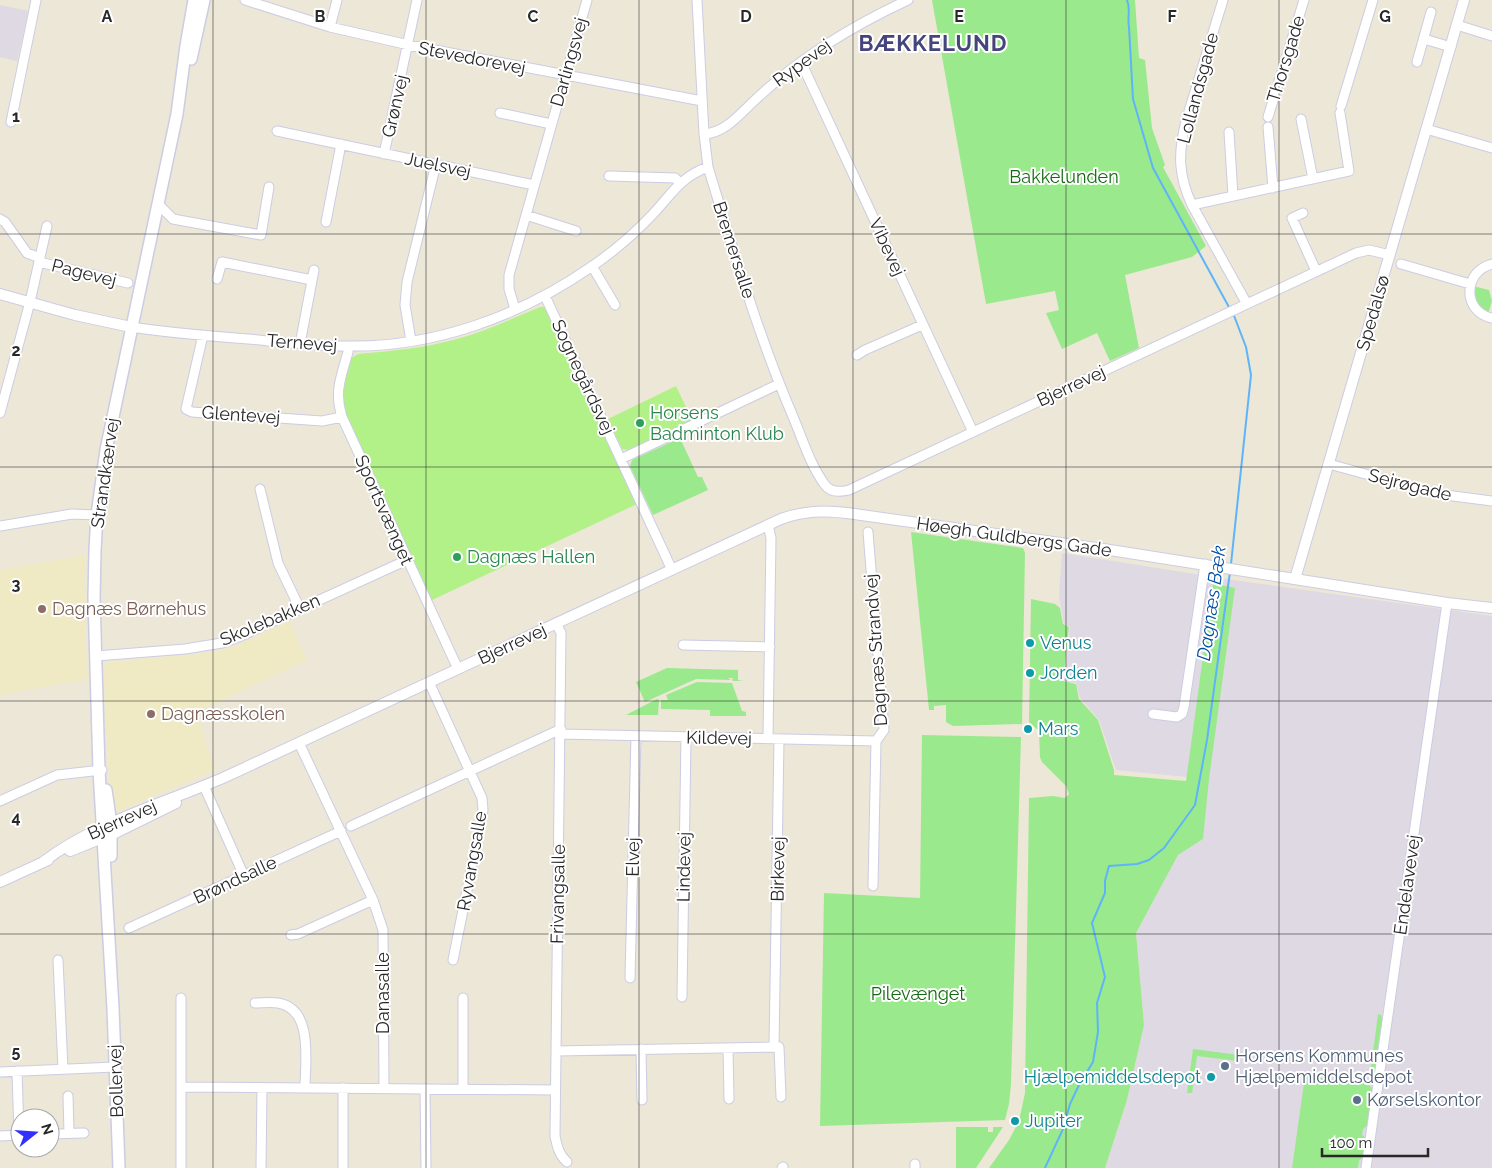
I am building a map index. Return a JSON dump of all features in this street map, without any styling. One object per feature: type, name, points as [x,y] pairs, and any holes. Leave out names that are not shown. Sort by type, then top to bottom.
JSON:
[{"type":"main road","name":"Strandkærvej","points":[[107,831],[100,770],[94,598],[97,515],[106,450],[177,114],[194,0]]},
{"type":"main road","name":"Strandkærvej","points":[[177,114],[182,102],[204,0]]},
{"type":"main road","name":"Bollervej","points":[[107,831],[119,1168]]},
{"type":"street","points":[[11,122],[36,0]]},
{"type":"street","name":"Stevedorevej","points":[[245,0],[330,27],[409,45],[702,101]]},
{"type":"street","points":[[330,27],[337,0]]},
{"type":"street","name":"Grønvej","points":[[384,154],[409,45],[417,0]]},
{"type":"street","name":"Darlingsvej","points":[[515,309],[509,289],[509,275],[587,0]]},
{"type":"street","name":"Bremersalle","points":[[697,0],[704,134],[708,167],[779,384],[812,462],[826,486]]},
{"type":"street","name":"Rypevej","points":[[704,134],[710,134],[732,123],[767,89],[801,62],[870,18],[908,0]]},
{"type":"street","name":"Lollandsgade","points":[[1223,0],[1181,138],[1181,174],[1185,191],[1245,305]]},
{"type":"street","name":"Thorsgade","points":[[1273,188],[1268,122],[1304,0]]},
{"type":"street","points":[[1192,205],[1349,171],[1340,110],[1373,0]]},
{"type":"street","name":"Spedalsø","points":[[1295,579],[1464,0]]},
{"type":"street","points":[[1417,62],[1431,12]]},
{"type":"street","points":[[1457,26],[1492,36]]},
{"type":"street","points":[[1424,39],[1451,47]]},
{"type":"street","name":"Vibevej","points":[[801,62],[973,432]]},
{"type":"street","name":"Darlingsvej","points":[[500,113],[551,124]]},
{"type":"street","points":[[1302,119],[1313,179]]},
{"type":"street","points":[[1426,129],[1492,148]]},
{"type":"street","name":"Juelsvej","points":[[277,131],[534,185]]},
{"type":"street","points":[[1230,132],[1233,196]]},
{"type":"street","points":[[326,222],[341,144]]},
{"type":"street","points":[[412,341],[405,305],[407,282],[436,164]]},
{"type":"street","name":"Ternevej","points":[[0,294],[76,315],[131,326],[203,335],[300,344],[348,346],[412,341],[476,325],[545,296],[592,266],[652,215],[689,175],[708,167]]},
{"type":"street","points":[[609,176],[675,178],[680,183]]},
{"type":"street","points":[[158,204],[173,218],[261,235],[269,187]]},
{"type":"street","points":[[1303,213],[1292,218],[1316,271]]},
{"type":"street","points":[[526,215],[576,231]]},
{"type":"street","name":"Pagevej","points":[[0,219],[5,222],[27,253],[39,260],[128,283]]},
{"type":"street","name":"Pagevej","points":[[0,413],[30,302],[47,226]]},
{"type":"street","name":"Bjerrevej","points":[[826,486],[840,492],[849,490],[1316,271],[1363,251],[1376,251],[1390,255]]},
{"type":"street","points":[[217,279],[222,262],[312,280]]},
{"type":"street","points":[[1401,264],[1470,284]]},
{"type":"street","points":[[1492,264],[1483,267],[1478,272],[1470,284],[1469,291],[1473,305],[1483,315],[1492,318]]},
{"type":"street","points":[[592,266],[615,305]]},
{"type":"street","points":[[300,344],[314,270]]},
{"type":"street","name":"Sognegårdsvej","points":[[545,296],[672,570]]},
{"type":"street","points":[[858,355],[865,350],[922,325]]},
{"type":"street","name":"Glentevej","points":[[203,335],[186,409],[192,412],[322,421],[342,417]]},
{"type":"street","name":"Sportsvænget","points":[[348,346],[338,387],[338,404],[342,417],[458,669]]},
{"type":"street","points":[[621,459],[779,384]]},
{"type":"street","name":"Sejrøgade","points":[[1329,464],[1438,494],[1492,501]]},
{"type":"street","points":[[260,489],[278,563],[300,610]]},
{"type":"street","name":"Bjerrevej","points":[[0,882],[184,793],[204,786],[299,743],[768,525],[796,514],[823,510]]},
{"type":"street","name":"Høegh Guldbergs Gade","points":[[823,510],[1205,564],[1447,603],[1492,608]]},
{"type":"street","points":[[0,526],[72,514],[97,515]]},
{"type":"street","points":[[768,525],[771,538],[768,738]]},
{"type":"street","name":"Dagnæs Strandvej","points":[[868,532],[884,730],[876,741],[874,886]]},
{"type":"street","name":"Skolebakken","points":[[96,656],[185,649],[222,643],[300,610],[407,560]]},
{"type":"street","points":[[1153,714],[1177,717],[1182,714],[1205,564]]},
{"type":"street","name":"Endelavevej","points":[[1366,1168],[1447,603]]},
{"type":"street","name":"Frivangsalle","points":[[556,623],[561,634],[561,732],[555,1136],[562,1158],[567,1162]]},
{"type":"street","points":[[683,646],[770,647]]},
{"type":"street","name":"Ryvangsalle","points":[[428,682],[482,798],[483,810],[453,960]]},
{"type":"street","points":[[351,826],[470,771],[561,732]]},
{"type":"street","name":"Kildevej","points":[[561,732],[636,736],[876,741]]},
{"type":"street","name":"Elvej","points":[[630,978],[636,736]]},
{"type":"street","name":"Lindevej","points":[[682,997],[686,737]]},
{"type":"street","name":"Birkevej","points":[[779,739],[774,1047],[780,1047],[780,1097]]},
{"type":"street","name":"Danasalle","points":[[299,743],[373,900],[383,930],[384,1088]]},
{"type":"street","points":[[0,801],[57,775],[100,770]]},
{"type":"street","points":[[204,786],[244,876]]},
{"type":"street","name":"Brøndsalle","points":[[130,928],[342,831]]},
{"type":"street","points":[[291,935],[298,934],[373,900]]},
{"type":"street","points":[[58,960],[63,1069]]},
{"type":"street","points":[[181,998],[181,1168]]},
{"type":"street","points":[[463,998],[463,1089]]},
{"type":"street","points":[[255,1003],[279,1003],[298,1014],[303,1023],[306,1041],[305,1088]]},
{"type":"street","points":[[556,1051],[774,1047]]},
{"type":"street","points":[[728,1048],[729,1099]]},
{"type":"street","points":[[642,1049],[642,1100]]},
{"type":"street","points":[[0,1072],[115,1067]]},
{"type":"street","points":[[18,1071],[19,1108]]},
{"type":"street","points":[[182,1088],[555,1090]]},
{"type":"street","points":[[261,1168],[262,1088]]},
{"type":"street","points":[[343,1088],[343,1168]]},
{"type":"street","points":[[425,1089],[426,1168]]},
{"type":"street","points":[[68,1096],[69,1133]]},
{"type":"street","points":[[60,1133],[84,1133]]},
{"type":"shaded area","points":[[0,5],[28,11],[17,61],[0,57]]},
{"type":"shaded area","points":[[1062,553],[1233,580],[1492,616],[1492,1168],[1105,1168],[1127,1100],[1144,1025],[1136,933],[1178,855],[1203,839],[1208,779],[1116,770],[1099,720],[1080,698],[1076,683],[1064,681],[1070,627],[1064,624],[1059,596]]},
{"type":"shaded area","name":"Dagnæs Børnehus","points":[[87,555],[84,574],[87,679],[0,695],[0,570]]},
{"type":"shaded area","name":"Dagnæsskolen","points":[[289,621],[307,660],[197,712],[214,770],[119,811],[115,809],[110,784],[105,717],[104,666],[106,662],[201,654],[225,649]]},
{"type":"green space","name":"Bakkelunden","points":[[932,0],[1135,0],[1139,58],[1145,60],[1152,128],[1165,165],[1163,167],[1206,246],[1192,257],[1125,275],[1139,348],[1110,361],[1097,333],[1062,349],[1046,313],[1059,310],[1055,291],[986,304]]},
{"type":"green space","points":[[1473,286],[1489,290],[1492,301],[1488,314],[1484,313],[1473,298]]},
{"type":"green space","points":[[540,307],[546,307],[637,504],[432,600],[347,416],[343,394],[346,373],[351,358],[358,354],[421,347],[457,339]]},
{"type":"green space","points":[[676,386],[692,420],[628,450],[622,449],[608,419]]},
{"type":"green space","points":[[680,438],[698,477],[702,477],[708,490],[653,515],[630,466],[632,460]]},
{"type":"green space","points":[[911,532],[1023,548],[1025,553],[1022,724],[953,726],[946,722],[946,705],[934,706],[934,710],[929,710]]},
{"type":"green space","points":[[1213,583],[1235,588],[1209,779],[1203,839],[1178,855],[1136,933],[1144,1025],[1127,1100],[1105,1168],[989,1168],[1009,1140],[1019,1121],[1025,1093],[1029,798],[1053,796],[1065,798],[1069,794],[1066,786],[1042,762],[1040,757],[1039,731],[1029,722],[1031,599],[1055,604],[1060,608],[1063,624],[1069,627],[1063,681],[1076,684],[1079,699],[1098,720],[1114,775],[1186,781]]},
{"type":"green space","points":[[667,668],[738,670],[738,680],[743,681],[733,681],[732,679],[734,678],[728,678],[731,680],[696,679],[645,702],[636,682]]},
{"type":"green space","points":[[697,682],[732,683],[742,711],[746,712],[746,716],[710,716],[710,710],[661,709],[661,700],[668,700],[666,695]]},
{"type":"green space","points":[[657,699],[659,700],[658,715],[626,715]]},
{"type":"green space","name":"Pilevænget","points":[[922,735],[1021,737],[1011,1084],[1005,1120],[820,1126],[824,893],[920,898]]},
{"type":"green space","points":[[1378,1014],[1381,1015],[1383,1021],[1376,1073],[1370,1076]]},
{"type":"green space","points":[[1193,1049],[1239,1055],[1238,1061],[1197,1056],[1192,1093],[1187,1093]]},
{"type":"green space","points":[[1305,1076],[1368,1084],[1373,1089],[1368,1125],[1363,1129],[1362,1135],[1366,1138],[1363,1157],[1359,1161],[1358,1168],[1292,1168]]},
{"type":"green space","points":[[956,1127],[988,1127],[988,1132],[993,1132],[993,1127],[1003,1127],[976,1168],[956,1168]]},
{"type":"waterway","name":"Dagnæs Bæk","points":[[1127,0],[1129,7],[1133,99],[1153,168],[1230,309]]},
{"type":"waterway","name":"Dagnæs Bæk","points":[[1231,564],[1251,375],[1246,347],[1233,313]]},
{"type":"waterway","name":"Dagnæs Bæk","points":[[1045,1168],[1063,1129],[1070,1104],[1093,1062],[1098,1032],[1097,1003],[1105,977],[1092,923],[1105,893],[1105,881],[1109,866],[1137,864],[1149,860],[1164,848],[1195,805],[1207,740],[1230,572]]},
{"type":"place","name":"Horsens Badminton Klub","points":[[640,423]]},
{"type":"place","name":"Dagnæs Hallen","points":[[457,557]]},
{"type":"place","name":"Dagnæs Børnehus","points":[[42,609]]},
{"type":"place","name":"Venus","points":[[1030,643]]},
{"type":"place","name":"Jorden","points":[[1030,673]]},
{"type":"place","name":"Dagnæsskolen","points":[[151,714]]},
{"type":"place","name":"Mars","points":[[1028,729]]},
{"type":"place","name":"Horsens Kommunes Hjælpemiddelsdepot","points":[[1225,1066]]},
{"type":"place","name":"Hjælpemiddelsdepot","points":[[1211,1077]]},
{"type":"place","name":"Kørselskontor","points":[[1357,1100]]},
{"type":"place","name":"Jupiter","points":[[1015,1121]]},
{"type":"district","name":"BÆKKELUND","points":[[933,43]]}]
